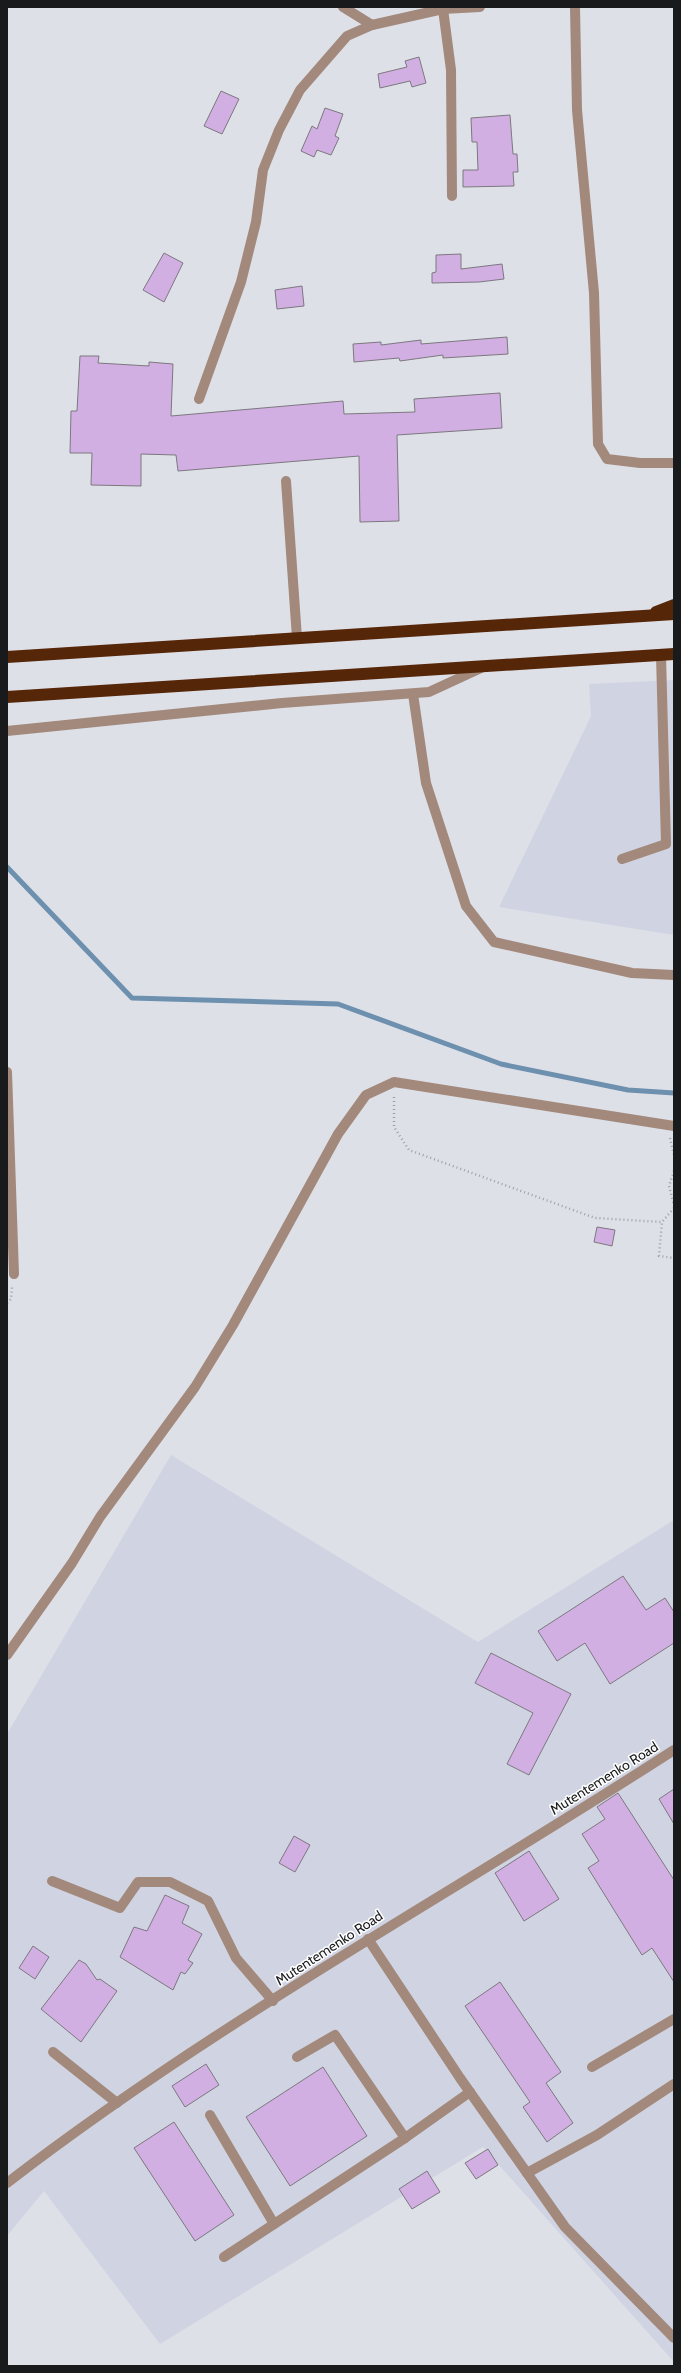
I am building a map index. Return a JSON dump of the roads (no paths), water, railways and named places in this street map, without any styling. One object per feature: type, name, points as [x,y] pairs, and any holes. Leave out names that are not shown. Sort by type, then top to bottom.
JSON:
[{"type":"highway","points":[[648,616],[674,605]]},
{"type":"highway","points":[[7,657],[674,614]]},
{"type":"highway","points":[[7,696],[674,654]]},
{"type":"street","points":[[343,7],[372,25]]},
{"type":"street","points":[[199,400],[240,282],[256,222],[263,170],[279,130],[300,90],[347,36],[372,25],[444,9],[480,7]]},
{"type":"street","points":[[575,7],[577,110],[594,293],[598,444],[607,460],[640,463],[674,463]]},
{"type":"street","points":[[444,9],[451,70],[452,196]]},
{"type":"street","points":[[286,481],[297,638]]},
{"type":"street","points":[[622,859],[666,844],[661,655]]},
{"type":"street","points":[[7,731],[282,703],[429,692],[485,666]]},
{"type":"street","points":[[413,694],[426,783],[466,906],[494,942],[632,973],[674,975]]},
{"type":"street","points":[[7,1072],[14,1274]]},
{"type":"street","points":[[7,1655],[72,1563],[100,1517],[194,1387],[237,1318],[338,1134],[366,1096],[394,1082],[674,1126]]},
{"type":"street","name":"Mutentemenko Road","points":[[7,2183],[71,2133],[368,1939],[580,1811],[674,1750]]},
{"type":"street","points":[[52,1881],[120,1908],[138,1882],[170,1882],[208,1901],[236,1958],[273,2001]]},
{"type":"street","points":[[368,1939],[470,2092],[565,2227],[674,2338]]},
{"type":"street","points":[[592,2067],[674,2019]]},
{"type":"street","points":[[297,2057],[336,2035],[405,2138]]},
{"type":"street","points":[[54,2052],[117,2103]]},
{"type":"street","points":[[527,2173],[597,2135],[674,2084]]},
{"type":"street","points":[[224,2257],[405,2138],[470,2092]]},
{"type":"street","points":[[210,2115],[274,2224]]},
{"type":"waterway","points":[[7,867],[132,998],[338,1004],[501,1064],[628,1090],[674,1093]]}]
